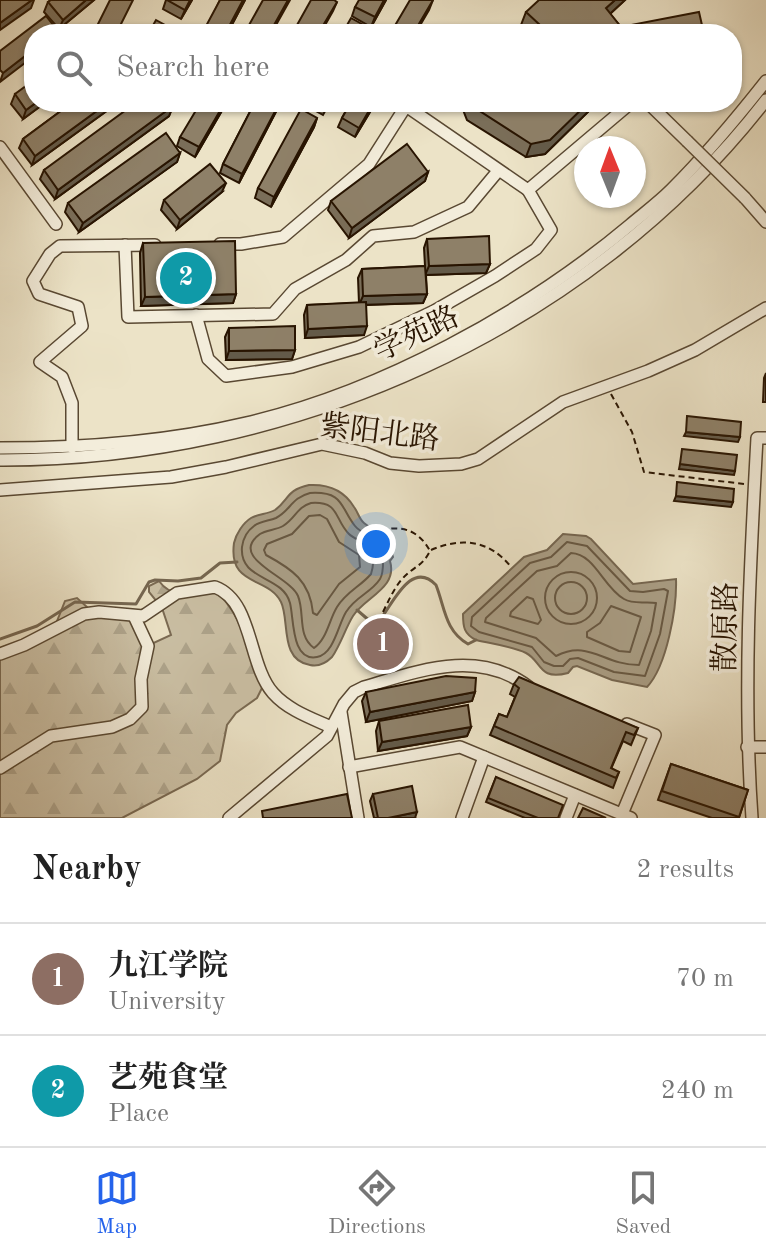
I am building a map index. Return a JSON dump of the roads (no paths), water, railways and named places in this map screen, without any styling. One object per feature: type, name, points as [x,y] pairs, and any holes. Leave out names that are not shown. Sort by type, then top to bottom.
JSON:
[{"type":"street","name":"学苑路","points":[[742,111],[766,81]]},
{"type":"street","name":"学苑路","points":[[0,460],[90,457],[211,439],[252,430],[318,409],[396,380],[499,330],[592,269],[676,198],[737,136],[766,100]]},
{"type":"street","points":[[212,244],[241,244],[283,237],[369,164],[402,112]]},
{"type":"street","points":[[196,315],[208,359],[226,376],[292,367],[359,347],[434,311],[536,249],[551,230],[528,190],[414,112]]},
{"type":"street","points":[[528,190],[620,112]]},
{"type":"street","points":[[657,112],[766,222]]},
{"type":"street","name":"学苑路","points":[[0,448],[72,447],[248,423],[398,370],[493,323],[587,261],[669,192],[742,112]]},
{"type":"street","points":[[0,147],[56,224]]},
{"type":"street","points":[[125,245],[128,317],[273,314],[295,289],[346,260],[373,236],[414,232],[468,207],[498,171]]},
{"type":"street","points":[[72,447],[72,403],[62,377],[40,362],[82,326],[78,307],[39,294],[33,281],[50,254],[60,246],[168,245]]},
{"type":"street","name":"紫阳北路","points":[[0,490],[171,477],[322,444],[343,447],[390,463],[430,466],[461,464],[478,459],[563,402],[695,350],[766,308]]},
{"type":"street","name":"散原路","points":[[752,818],[747,747],[749,582],[754,485],[762,438]]},
{"type":"street","points":[[0,654],[84,614],[99,612],[143,616],[177,593],[208,587],[222,589],[243,619],[258,665],[274,694],[294,709],[331,727]]},
{"type":"street","points":[[0,768],[51,736],[112,727],[130,719],[142,707],[141,679],[148,646],[134,616]]},
{"type":"street","points":[[229,818],[327,736],[354,692],[364,687],[438,666],[498,669],[534,691]]},
{"type":"street","points":[[341,711],[358,818]]},
{"type":"street","points":[[349,767],[460,747],[626,816],[655,735],[611,718]]},
{"type":"street","points":[[747,747],[766,747]]},
{"type":"street","points":[[462,818],[484,757]]},
{"type":"street","points":[[566,818],[575,795]]},
{"type":"street","points":[[244,805],[246,818]]},
{"type":"water","points":[[309,485],[329,487],[345,496],[362,521],[385,539],[393,557],[385,585],[358,609],[332,657],[316,665],[300,662],[294,656],[287,638],[281,602],[267,588],[243,574],[234,557],[234,543],[245,523],[275,510],[292,492]]},
{"type":"water","points":[[563,534],[591,539],[633,584],[676,579],[675,605],[665,651],[647,687],[612,680],[577,666],[568,673],[551,674],[526,653],[476,640],[467,633],[463,614],[524,557],[547,550]]},
{"type":"waterway","points":[[0,639],[37,626],[75,602],[136,604],[149,582],[201,578],[220,563],[237,562]]},
{"type":"waterway","points":[[357,610],[371,622],[379,621],[403,587],[411,580],[427,578],[436,585],[455,633],[468,644],[476,640]]},
{"type":"place","name":"艺苑食堂","points":[[186,278]]},
{"type":"place","name":"九江学院","points":[[383,644]]}]
